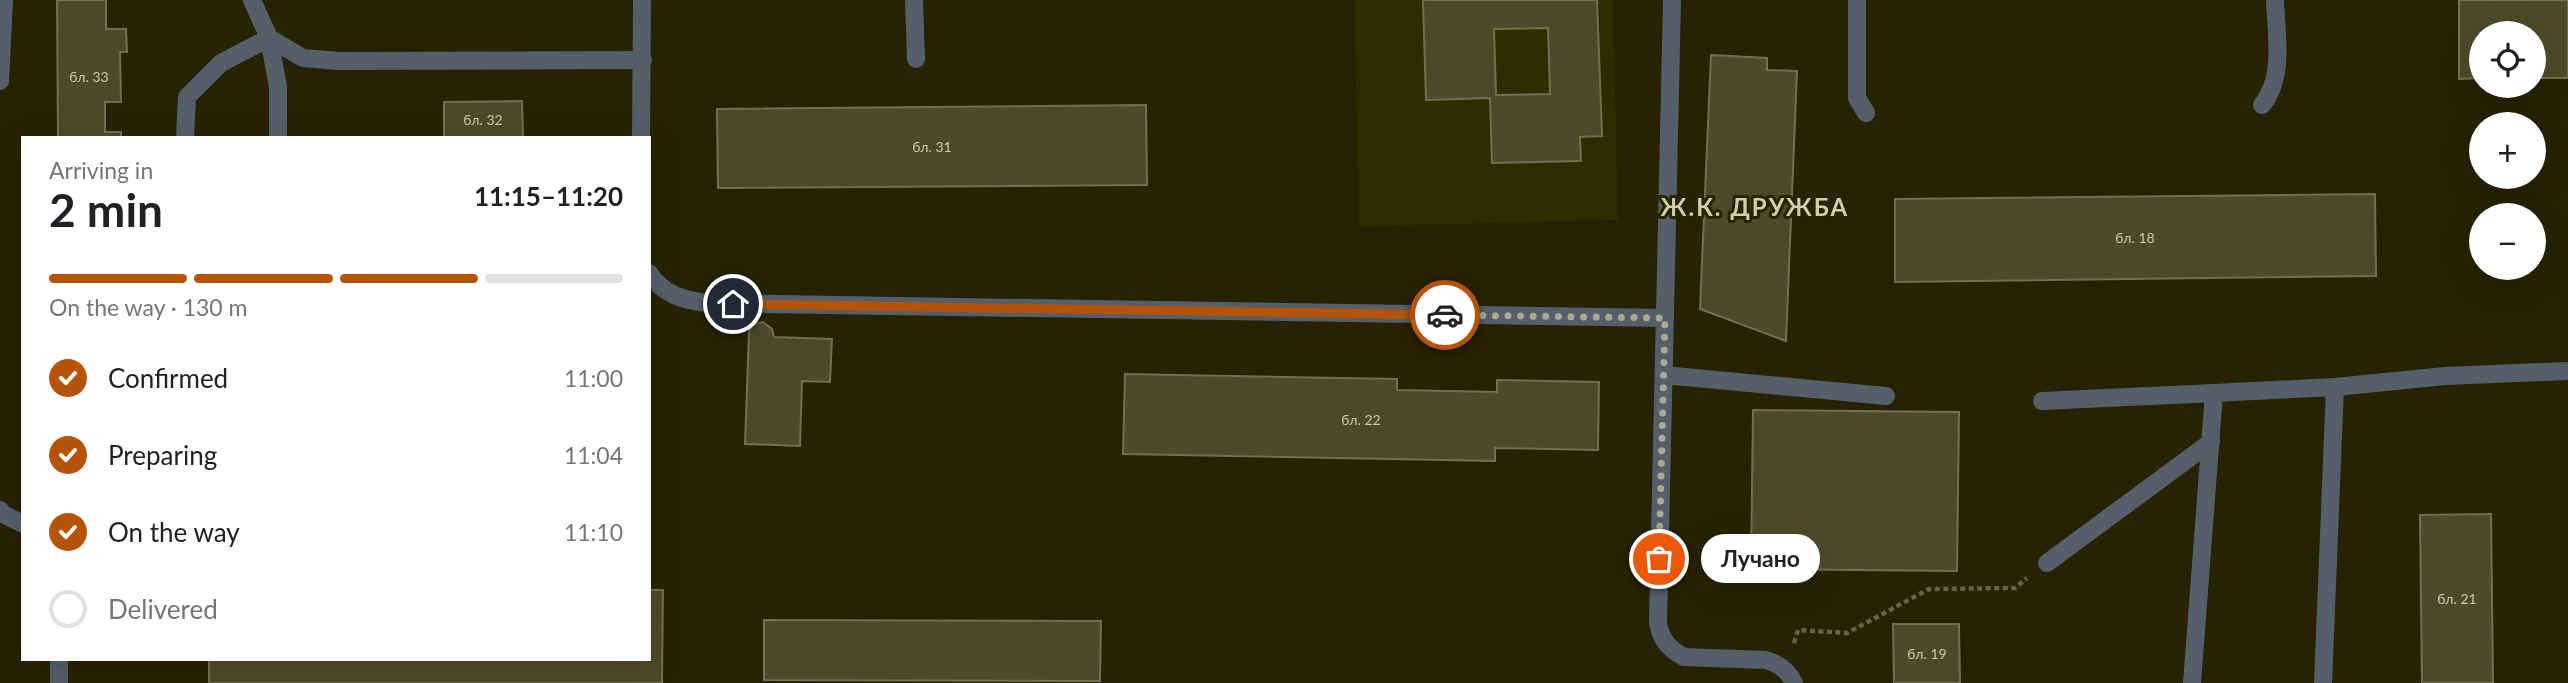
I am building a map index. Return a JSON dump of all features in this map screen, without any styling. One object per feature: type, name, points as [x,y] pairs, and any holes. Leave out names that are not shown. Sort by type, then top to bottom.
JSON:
[{"type":"street","points":[[0,80],[4,0]]},
{"type":"street","points":[[253,0],[269,38],[278,87],[278,136]]},
{"type":"street","points":[[641,136],[642,0]]},
{"type":"street","points":[[914,0],[916,59]]},
{"type":"street","points":[[1671,0],[1658,623],[1660,633],[1673,651],[1684,657],[1766,660],[1776,663],[1790,677]]},
{"type":"street","points":[[1857,0],[1857,98],[1866,113]]},
{"type":"street","points":[[2262,105],[2271,94],[2275,81],[2275,0]]},
{"type":"street","points":[[269,38],[303,58],[338,61],[643,60]]},
{"type":"street","points":[[185,136],[187,97],[221,63],[269,38]]},
{"type":"street","points":[[651,283],[687,301],[706,303],[1665,318]]},
{"type":"street","points":[[2042,401],[2335,387],[2445,376],[2568,371]]},
{"type":"street","points":[[1664,375],[1886,396]]},
{"type":"street","points":[[2323,683],[2335,387]]},
{"type":"street","points":[[2192,683],[2214,393]]},
{"type":"street","points":[[2047,563],[2211,442]]},
{"type":"street","points":[[0,510],[21,523]]},
{"type":"street","points":[[58,661],[59,683]]},
{"type":"path","points":[[1790,677],[1798,630],[1847,633],[1929,589],[2015,588],[2047,563]]},
{"type":"shaded area","points":[[1354,0],[1613,0],[1618,220],[1359,226]]},
{"type":"building","points":[[57,0],[106,0],[106,29],[126,29],[127,52],[120,52],[121,102],[105,102],[105,132],[121,132],[121,136],[58,136]]},
{"type":"building","points":[[1423,0],[1597,0],[1602,136],[1580,137],[1581,161],[1492,163],[1490,98],[1426,100]],"holes":[[[1548,28],[1550,94],[1496,95],[1494,29]]]},
{"type":"building","points":[[2459,0],[2568,0],[2568,78],[2546,78],[2546,21],[2469,21],[2469,79],[2459,79]]},
{"type":"building","points":[[1711,55],[1767,58],[1767,70],[1797,71],[1786,341],[1700,309]]},
{"type":"building","points":[[522,101],[523,136],[444,136],[444,102]]},
{"type":"building","points":[[1146,105],[1147,185],[718,188],[717,109]]},
{"type":"building","points":[[2375,194],[2376,276],[1895,282],[1895,199]]},
{"type":"building","points":[[763,322],[772,329],[774,337],[832,339],[830,382],[802,381],[800,446],[745,444],[749,331],[754,324]]},
{"type":"building","points":[[1125,374],[1397,379],[1397,390],[1497,392],[1497,380],[1599,382],[1598,450],[1495,448],[1495,461],[1123,454]]},
{"type":"building","points":[[1753,410],[1959,412],[1957,571],[1751,569]]},
{"type":"building","points":[[2491,514],[2493,683],[2422,683],[2420,515]]},
{"type":"building","points":[[651,590],[663,590],[662,683],[209,683],[209,661],[651,661]]},
{"type":"building","points":[[764,620],[1101,621],[1100,681],[764,680]]},
{"type":"building","points":[[1893,624],[1959,624],[1960,683],[1894,683]]},
{"type":"way so far","points":[[1445,315],[1665,318],[1659,559]]},
{"type":"place","name":"Лучано","points":[[1659,559]]},
{"type":"district","name":"Ж.К. ДРУЖБА","points":[[1755,208]]},
{"type":"route","points":[[733,304],[1445,315]]}]
